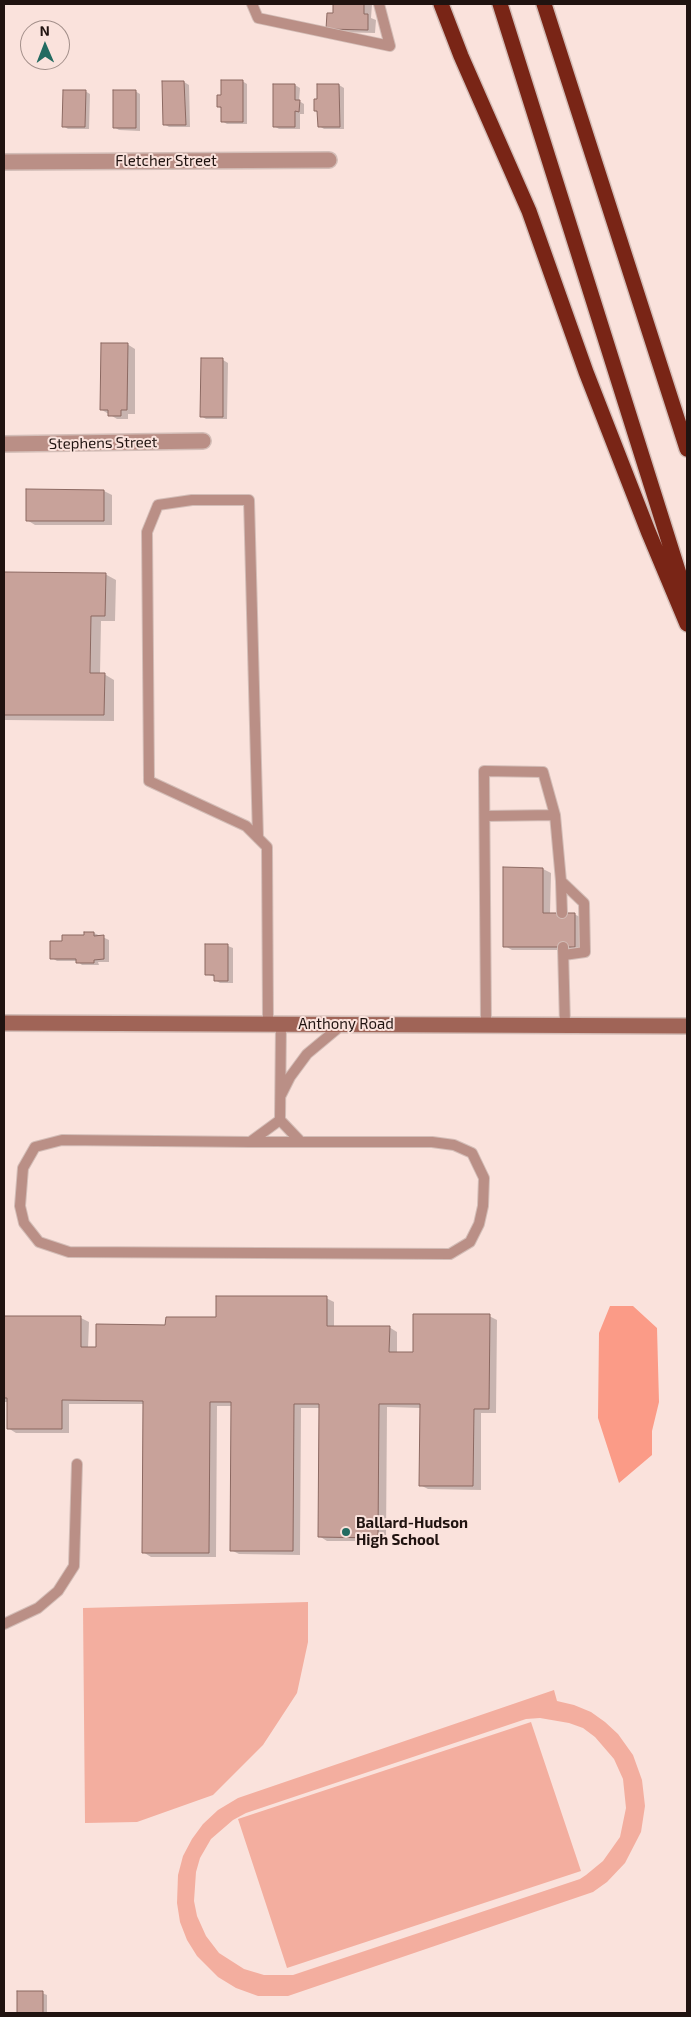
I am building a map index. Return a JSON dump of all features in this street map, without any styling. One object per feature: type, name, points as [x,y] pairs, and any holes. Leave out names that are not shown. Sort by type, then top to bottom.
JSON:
[{"type":"highway","points":[[441,4],[461,56],[529,212],[648,531],[687,624]]},
{"type":"highway","points":[[500,4],[687,599]]},
{"type":"highway","points":[[544,4],[687,450]]},
{"type":"street","name":"Fletcher Street","points":[[4,162],[329,160]]},
{"type":"street","name":"Stephens Street","points":[[4,444],[203,441]]},
{"type":"street","name":"Anthony Road","points":[[4,1023],[687,1026]]},
{"type":"lane","points":[[252,4],[258,18],[390,46],[379,4]]},
{"type":"lane","points":[[258,838],[249,500],[192,500],[158,505],[147,532],[149,782],[246,826],[258,838],[267,847],[280,1120],[302,1142]]},
{"type":"lane","points":[[486,1024],[484,771],[543,772],[554,815],[561,881],[562,913]]},
{"type":"lane","points":[[485,816],[554,815]]},
{"type":"lane","points":[[561,881],[584,903],[585,952],[564,951],[565,1025]]},
{"type":"lane","points":[[280,1098],[290,1077],[307,1054],[343,1024]]},
{"type":"lane","points":[[250,1142],[280,1120]]},
{"type":"lane","points":[[62,1140],[302,1142],[432,1142],[454,1145],[472,1153],[484,1178],[479,1224],[470,1242],[450,1254],[70,1252],[39,1242],[24,1223],[20,1206],[23,1168],[35,1147],[62,1140]]},
{"type":"lane","points":[[4,1624],[38,1608],[58,1591],[74,1566],[77,1464]]},
{"type":"shaded area","points":[[610,1306],[633,1306],[657,1328],[659,1402],[652,1431],[652,1455],[619,1483],[598,1418],[599,1333]]},
{"type":"shaded area","points":[[308,1602],[308,1642],[297,1693],[263,1745],[213,1795],[137,1822],[85,1823],[83,1608]]},
{"type":"shaded area","points":[[554,1690],[557,1701],[591,1712],[618,1734],[633,1755],[642,1780],[645,1806],[641,1832],[625,1863],[607,1882],[593,1892],[288,1996],[258,1996],[236,1988],[218,1977],[197,1956],[187,1940],[180,1922],[177,1903],[178,1875],[183,1856],[192,1839],[203,1824],[218,1810],[238,1798]],"holes":[[[540,1718],[569,1723],[583,1728],[595,1737],[614,1759],[623,1779],[626,1808],[620,1837],[603,1861],[580,1879],[293,1975],[264,1975],[244,1969],[219,1953],[206,1936],[197,1916],[194,1901],[196,1872],[200,1858],[211,1839],[233,1820],[246,1813],[526,1719]]]},
{"type":"shaded area","points":[[531,1722],[581,1871],[287,1968],[238,1819]]},
{"type":"building","points":[[333,4],[364,4],[364,14],[368,14],[368,30],[326,29],[327,13],[333,13]]},
{"type":"building","points":[[221,80],[243,80],[243,122],[221,122],[221,107],[217,107],[217,95],[221,95]]},
{"type":"building","points":[[162,81],[184,81],[186,125],[163,125]]},
{"type":"building","points":[[273,84],[295,84],[295,100],[300,100],[299,112],[295,111],[295,127],[273,127]]},
{"type":"building","points":[[317,84],[339,84],[340,127],[318,127],[317,111],[314,111],[314,99],[317,99]]},
{"type":"building","points":[[63,90],[86,90],[85,127],[62,127]]},
{"type":"building","points":[[113,90],[136,90],[136,128],[113,128]]},
{"type":"building","points":[[101,343],[128,343],[127,410],[121,410],[121,416],[108,416],[108,410],[100,410]]},
{"type":"building","points":[[201,358],[223,358],[223,417],[200,417]]},
{"type":"building","points":[[26,489],[104,490],[104,521],[26,521]]},
{"type":"building","points":[[4,572],[106,573],[105,616],[91,616],[90,673],[105,673],[104,715],[4,715]]},
{"type":"building","points":[[503,867],[543,868],[543,913],[575,913],[575,947],[503,947]]},
{"type":"building","points":[[84,932],[94,932],[94,936],[104,935],[104,959],[94,960],[94,963],[76,963],[76,959],[50,959],[50,941],[62,941],[62,935],[84,935]]},
{"type":"building","points":[[205,944],[228,944],[228,981],[214,981],[214,975],[205,975]]},
{"type":"building","points":[[216,1296],[327,1296],[327,1326],[390,1326],[389,1352],[413,1352],[413,1314],[490,1314],[489,1409],[474,1409],[473,1486],[419,1486],[420,1404],[379,1404],[378,1538],[318,1537],[319,1404],[294,1404],[293,1551],[230,1551],[231,1402],[210,1402],[209,1553],[142,1553],[143,1401],[62,1400],[62,1429],[7,1429],[7,1398],[4,1398],[4,1316],[81,1316],[81,1347],[96,1347],[96,1324],[165,1325],[166,1317],[216,1317]]},
{"type":"building","points":[[17,1991],[43,1991],[43,2013],[17,2013]]},
{"type":"place","name":"Ballard-Hudson High School","points":[[346,1532]]}]
